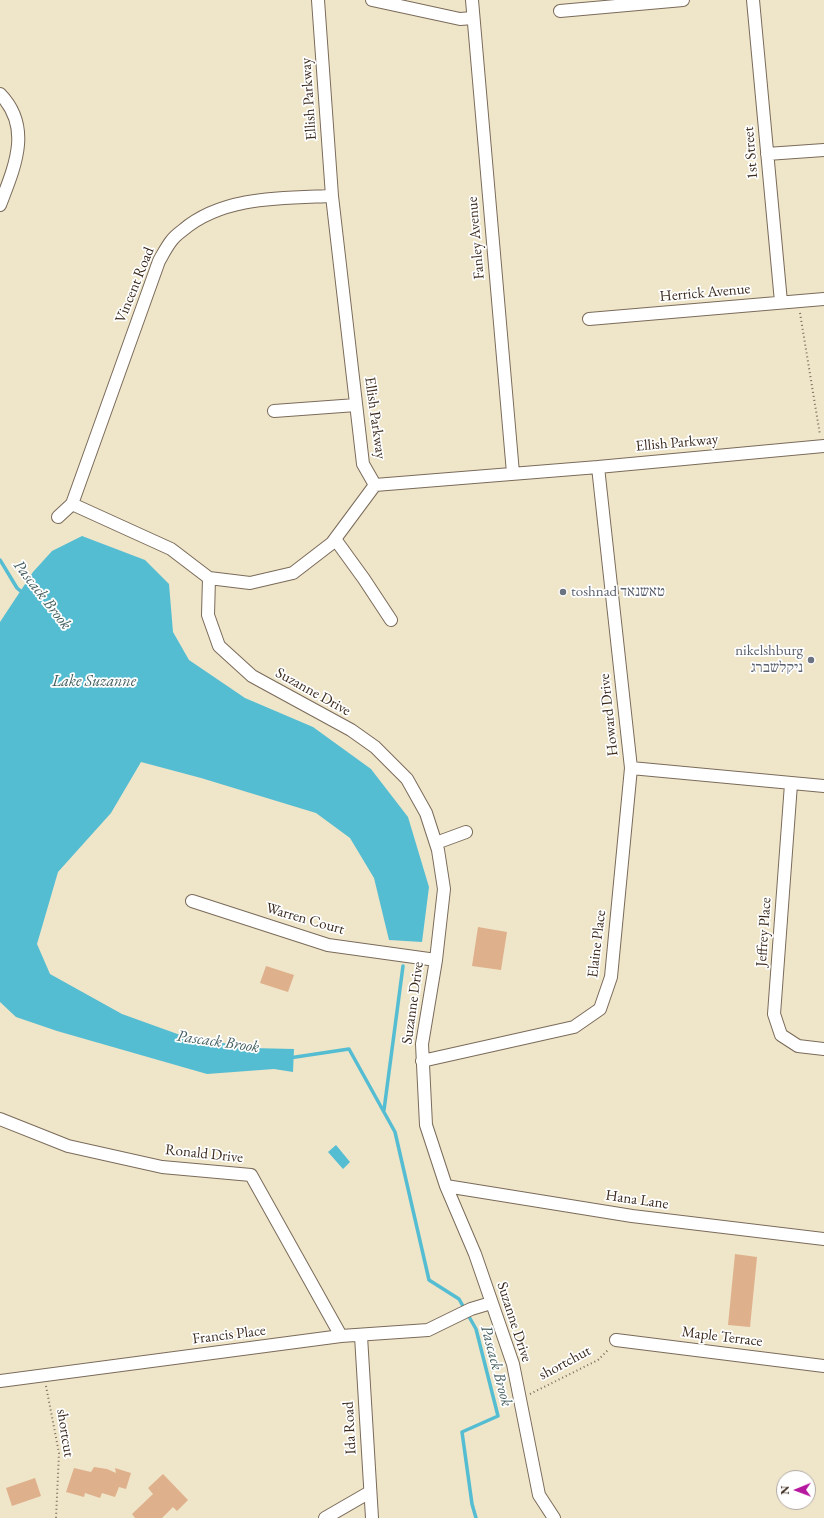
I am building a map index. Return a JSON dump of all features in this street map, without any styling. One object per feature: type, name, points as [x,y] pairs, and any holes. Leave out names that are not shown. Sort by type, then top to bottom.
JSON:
[{"type":"street","name":"Ellish Parkway","points":[[318,0],[332,196],[356,405],[364,464],[375,484],[598,467],[823,446]]},
{"type":"street","points":[[372,0],[460,19],[473,18]]},
{"type":"street","name":"Fanley Avenue","points":[[472,0],[513,473]]},
{"type":"street","points":[[560,11],[683,0]]},
{"type":"street","name":"1st Street","points":[[753,0],[781,302]]},
{"type":"street","points":[[0,94],[13,112],[18,133],[18,149],[16,162],[0,206]]},
{"type":"street","points":[[767,154],[824,150]]},
{"type":"street","name":"Vincent Road","points":[[58,518],[72,504],[159,260],[172,239],[206,214],[233,206],[266,199],[332,196]]},
{"type":"street","name":"Herrick Avenue","points":[[589,319],[824,299]]},
{"type":"street","points":[[274,411],[356,405]]},
{"type":"street","name":"Howard Drive","points":[[598,467],[631,768],[824,786]]},
{"type":"street","points":[[72,504],[171,549],[209,578],[250,583],[293,573],[332,544],[375,484]]},
{"type":"street","points":[[335,540],[364,579],[391,620]]},
{"type":"street","name":"Suzanne Drive","points":[[209,578],[208,615],[219,646],[252,676],[351,730],[375,747],[407,779],[426,813],[438,850],[444,889],[436,960],[422,1044],[426,1125],[446,1186],[475,1254],[513,1364],[539,1495],[554,1518]]},
{"type":"street","name":"Elaine Place","points":[[422,1061],[574,1026],[600,1009],[611,977],[631,768]]},
{"type":"street","name":"Jeffrey Place","points":[[791,784],[774,1014],[782,1035],[798,1046],[824,1050]]},
{"type":"street","points":[[436,843],[466,832]]},
{"type":"street","name":"Warren Court","points":[[192,901],[328,945],[436,960]]},
{"type":"street","name":"Ronald Drive","points":[[0,1119],[68,1146],[89,1151],[162,1167],[251,1175],[341,1336]]},
{"type":"street","name":"Hana Lane","points":[[446,1186],[632,1216],[824,1239]]},
{"type":"street","name":"Francis Place","points":[[0,1381],[341,1336],[361,1336],[428,1330],[471,1309],[491,1303]]},
{"type":"street","name":"Ida Road","points":[[361,1336],[372,1518]]},
{"type":"street","name":"Maple Terrace","points":[[616,1340],[824,1366]]},
{"type":"street","points":[[325,1518],[370,1492]]},
{"type":"path","points":[[798,301],[823,446]]},
{"type":"path","name":"shortchut","points":[[520,1398],[598,1360],[616,1340]]},
{"type":"path","name":"shortcut","points":[[43,1375],[59,1453],[56,1518]]},
{"type":"water","name":"Lake Suzanne","points":[[82,536],[145,560],[169,584],[173,632],[189,660],[245,698],[313,727],[371,769],[408,817],[429,887],[422,942],[389,940],[374,878],[350,838],[316,813],[201,778],[141,762],[111,813],[58,872],[37,944],[50,974],[122,1014],[183,1036],[251,1048],[294,1049],[293,1072],[274,1069],[207,1074],[57,1031],[16,1017],[0,1002],[0,622],[33,572],[52,551]]},
{"type":"water","points":[[336,1145],[350,1162],[343,1169],[328,1152]]},
{"type":"building","points":[[478,927],[507,932],[501,970],[472,966]]},
{"type":"building","points":[[266,966],[294,975],[288,992],[260,983]]},
{"type":"building","points":[[735,1254],[757,1257],[750,1327],[728,1325]]},
{"type":"building","points":[[94,1467],[107,1469],[116,1473],[115,1468],[131,1473],[126,1489],[119,1487],[115,1497],[102,1493],[100,1498],[85,1493],[84,1497],[66,1492],[74,1468],[91,1472]]},
{"type":"building","points":[[163,1474],[188,1500],[177,1511],[173,1507],[162,1518],[135,1518],[132,1514],[153,1494],[148,1488]]},
{"type":"building","points":[[35,1478],[41,1496],[12,1506],[6,1488]]},
{"type":"waterway","name":"Pascack Brook","points":[[0,560],[17,588],[24,594]]},
{"type":"waterway","points":[[384,1110],[403,966]]},
{"type":"waterway","name":"Pascack Brook","points":[[289,1058],[349,1049],[395,1132],[429,1280],[459,1299],[476,1329],[498,1416],[462,1432],[472,1504],[476,1518]]},
{"type":"place","name":"toshnad טאשנאד","points":[[563,592]]},
{"type":"place","name":"nikelshburg ניקלשברג","points":[[811,660]]}]
